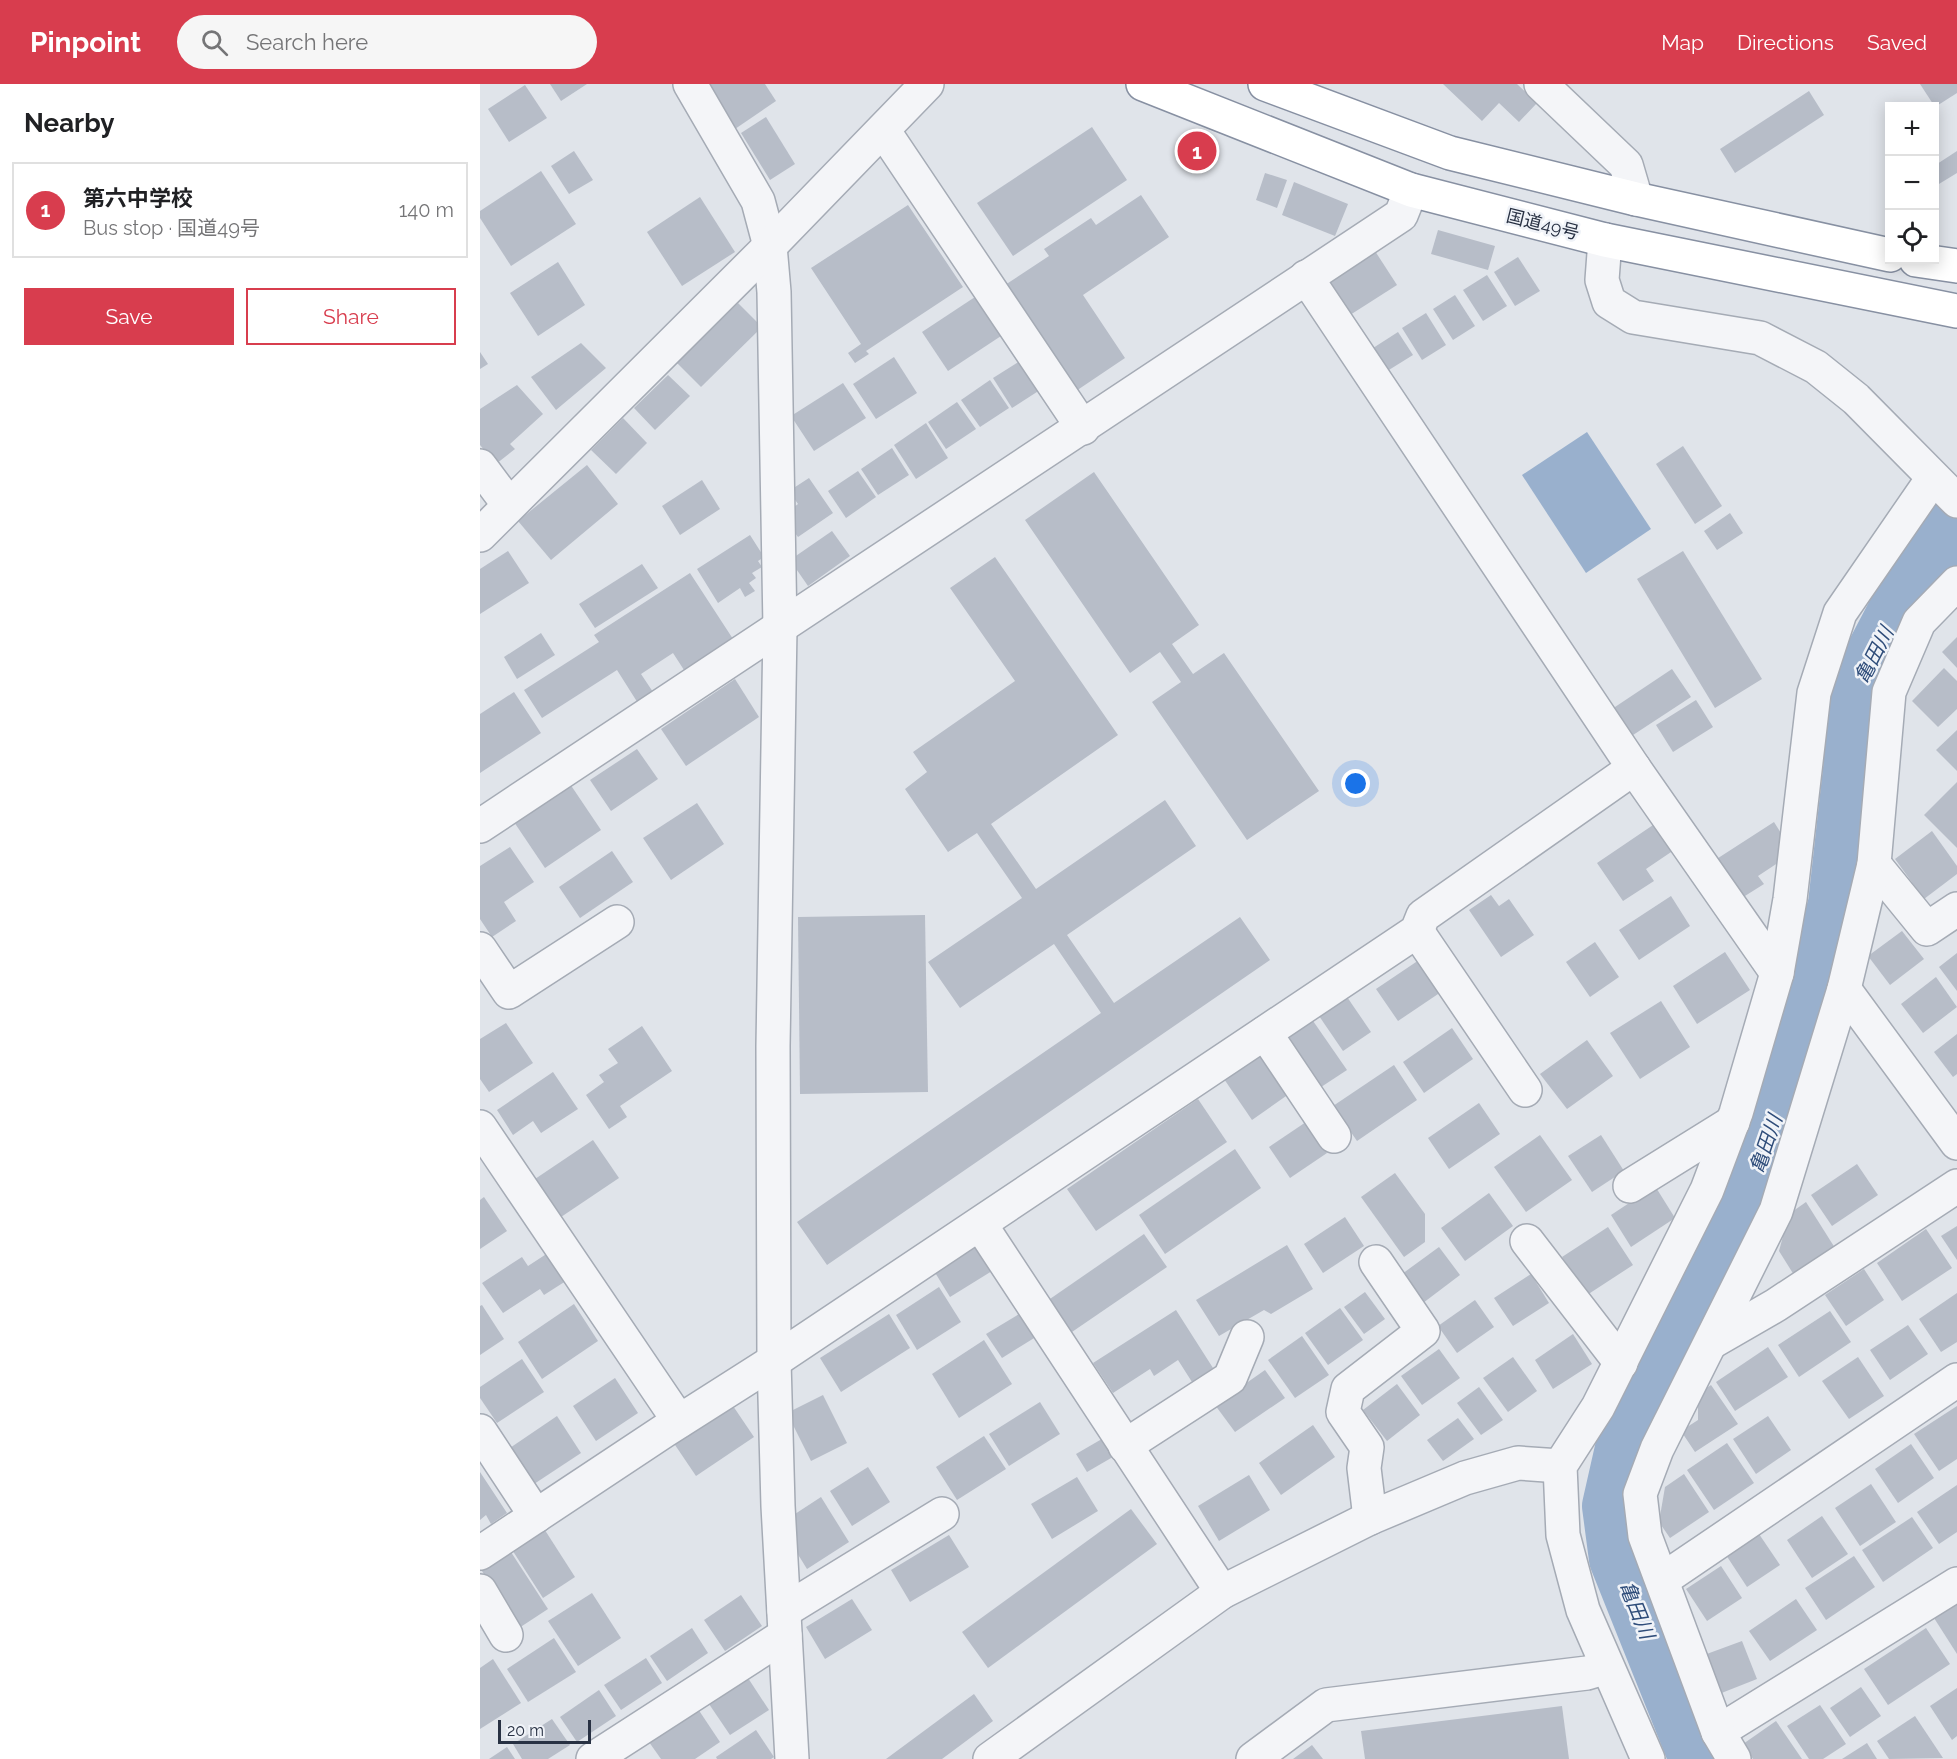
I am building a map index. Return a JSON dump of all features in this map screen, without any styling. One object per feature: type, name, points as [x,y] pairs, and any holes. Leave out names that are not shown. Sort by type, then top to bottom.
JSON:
[{"type":"highway","name":"国道49号","points":[[1143,84],[1411,190],[1605,240],[1957,311]]},
{"type":"highway","points":[[1265,84],[1450,153],[1636,199],[1885,254]]},
{"type":"highway","points":[[1939,263],[1957,266]]},
{"type":"street","points":[[690,84],[758,201],[770,246],[774,291],[780,628],[773,1046],[774,1361],[778,1506],[792,1759]]},
{"type":"street","points":[[480,535],[770,246],[927,84]]},
{"type":"street","points":[[1541,84],[1626,165],[1636,199]]},
{"type":"street","points":[[883,130],[1083,428]]},
{"type":"street","points":[[480,826],[1401,215],[1411,190]]},
{"type":"street","points":[[1605,240],[1602,280],[1609,302],[1633,318],[1760,338],[1816,367],[1856,399],[1957,501]]},
{"type":"street","points":[[1306,277],[1634,768],[1777,973]]},
{"type":"street","points":[[480,466],[509,505]]},
{"type":"street","points":[[1648,1759],[1582,1610],[1563,1535],[1560,1466],[1598,1407],[1707,1190],[1762,1030],[1777,973],[1790,899],[1814,693],[1840,614],[1933,478]]},
{"type":"street","points":[[1957,583],[1919,622],[1889,692],[1874,864],[1844,989],[1776,1211],[1657,1449],[1640,1494],[1645,1536],[1726,1746],[1957,1584]]},
{"type":"street","points":[[480,1553],[774,1361],[1417,931],[1423,916],[1634,768]]},
{"type":"street","points":[[1874,864],[1927,929],[1957,909]]},
{"type":"street","points":[[480,949],[509,992],[616,922]]},
{"type":"street","points":[[1417,931],[1525,1090]]},
{"type":"street","points":[[1844,989],[1957,1143]]},
{"type":"street","points":[[1265,1033],[1334,1136]]},
{"type":"street","points":[[1630,1186],[1732,1122]]},
{"type":"street","points":[[480,1127],[679,1421]]},
{"type":"street","points":[[1712,1342],[1776,1305],[1957,1186]]},
{"type":"street","points":[[980,1224],[1222,1592]]},
{"type":"street","points":[[1527,1241],[1621,1363]]},
{"type":"street","points":[[1370,1518],[1364,1468],[1367,1447],[1343,1412],[1348,1389],[1423,1331],[1376,1262]]},
{"type":"street","points":[[1125,1446],[1230,1378],[1247,1337]]},
{"type":"street","points":[[1662,1580],[1957,1380]]},
{"type":"street","points":[[480,1431],[537,1515]]},
{"type":"street","points":[[990,1759],[1222,1592],[1370,1518],[1465,1478],[1518,1463],[1560,1466]]},
{"type":"street","points":[[593,1759],[942,1514]]},
{"type":"street","points":[[480,1592],[506,1635]]},
{"type":"street","points":[[1253,1759],[1326,1705],[1587,1673],[1607,1667]]},
{"type":"water","points":[[1587,432],[1651,529],[1586,573],[1522,475]]},
{"type":"building","points":[[550,84],[587,84],[561,101]]},
{"type":"building","points":[[706,84],[765,84],[776,101],[735,129]]},
{"type":"building","points":[[1443,84],[1517,84],[1537,103],[1519,122],[1499,103],[1482,121]]},
{"type":"building","points":[[1920,84],[1957,84],[1957,93],[1939,104],[1939,102],[1932,102]]},
{"type":"building","points":[[525,85],[547,118],[509,142],[488,109]]},
{"type":"building","points":[[1809,91],[1824,115],[1735,173],[1720,149]]},
{"type":"building","points":[[766,117],[795,164],[770,180],[741,133]]},
{"type":"building","points":[[1092,127],[1127,180],[1013,256],[977,203]]},
{"type":"building","points":[[574,151],[593,180],[569,194],[551,166]]},
{"type":"building","points":[[1957,151],[1957,173],[1939,184],[1939,163]]},
{"type":"building","points":[[541,171],[576,224],[511,266],[480,218],[480,211]]},
{"type":"building","points":[[1265,173],[1287,180],[1277,208],[1256,200]]},
{"type":"building","points":[[1294,182],[1348,204],[1335,236],[1282,215]]},
{"type":"building","points":[[1141,195],[1169,237],[1083,295],[1125,358],[1076,391],[1005,285],[1049,256],[1044,249],[1091,218],[1096,225]]},
{"type":"building","points":[[700,197],[735,252],[682,286],[647,232]]},
{"type":"building","points":[[908,205],[963,287],[866,351],[869,354],[855,363],[848,353],[861,344],[811,268]]},
{"type":"building","points":[[1438,230],[1495,246],[1488,270],[1431,254]]},
{"type":"building","points":[[1375,251],[1397,285],[1350,315],[1328,280]]},
{"type":"building","points":[[1518,257],[1540,291],[1515,306],[1494,272]]},
{"type":"building","points":[[558,262],[585,305],[538,336],[510,293]]},
{"type":"building","points":[[1487,275],[1507,306],[1483,321],[1463,290]]},
{"type":"building","points":[[1455,295],[1475,326],[1453,340],[1433,309]]},
{"type":"building","points":[[975,297],[1001,336],[948,371],[922,332]]},
{"type":"building","points":[[738,303],[762,327],[701,387],[677,363]]},
{"type":"building","points":[[1426,313],[1446,345],[1422,360],[1402,328]]},
{"type":"building","points":[[1398,332],[1413,355],[1384,373],[1370,350]]},
{"type":"building","points":[[581,343],[606,368],[556,410],[531,377]]},
{"type":"building","points":[[480,352],[488,364],[480,369]]},
{"type":"building","points":[[894,357],[917,393],[876,419],[853,384]]},
{"type":"building","points":[[1020,361],[1040,390],[1012,408],[993,378]]},
{"type":"building","points":[[668,375],[690,396],[655,430],[634,408]]},
{"type":"building","points":[[990,380],[1009,408],[980,427],[961,400]]},
{"type":"building","points":[[843,383],[866,418],[814,451],[791,416]]},
{"type":"building","points":[[517,385],[543,414],[510,444],[515,449],[496,464],[480,445],[480,409]]},
{"type":"building","points":[[957,402],[976,429],[946,449],[928,422]]},
{"type":"building","points":[[623,418],[647,443],[616,474],[591,450]]},
{"type":"building","points":[[926,423],[948,458],[916,479],[894,445]]},
{"type":"building","points":[[1683,446],[1722,506],[1695,524],[1656,464]]},
{"type":"building","points":[[892,448],[909,475],[878,495],[861,469]]},
{"type":"building","points":[[587,465],[618,504],[551,560],[518,521]]},
{"type":"building","points":[[858,471],[876,497],[846,518],[828,491]]},
{"type":"building","points":[[1094,472],[1199,625],[1172,644],[1193,674],[1224,653],[1319,791],[1247,840],[1152,702],[1181,682],[1160,652],[1130,673],[1025,520]]},
{"type":"building","points":[[809,478],[833,513],[798,537],[790,526],[790,510],[798,504],[789,491]]},
{"type":"building","points":[[702,480],[720,509],[680,535],[662,506]]},
{"type":"building","points":[[1730,513],[1743,533],[1717,550],[1704,531]]},
{"type":"building","points":[[832,531],[850,556],[808,586],[790,560]]},
{"type":"building","points":[[750,535],[764,557],[758,561],[762,567],[752,573],[756,578],[749,583],[755,591],[745,597],[740,588],[718,603],[697,569]]},
{"type":"building","points":[[508,551],[529,583],[480,614],[480,569]]},
{"type":"building","points":[[1683,551],[1762,679],[1715,708],[1637,579]]},
{"type":"building","points":[[995,557],[1118,735],[991,824],[1036,889],[1165,800],[1196,846],[1067,935],[1114,1003],[1240,917],[1270,960],[827,1265],[797,1222],[1101,1013],[1054,944],[960,1008],[928,962],[1022,898],[977,833],[948,852],[905,789],[927,772],[913,752],[1015,681],[950,588]]},
{"type":"building","points":[[642,564],[658,588],[595,628],[579,604]]},
{"type":"building","points":[[690,573],[733,639],[684,670],[673,653],[641,674],[657,698],[641,708],[617,670],[542,718],[524,690],[599,642],[594,635]]},
{"type":"building","points":[[541,633],[555,655],[517,679],[504,657]]},
{"type":"building","points":[[1957,637],[1957,668],[1942,652]]},
{"type":"building","points":[[1944,668],[1957,681],[1957,709],[1938,727],[1912,701]]},
{"type":"building","points":[[1672,669],[1691,697],[1630,737],[1612,709]]},
{"type":"building","points":[[735,679],[759,717],[686,766],[661,729]]},
{"type":"building","points":[[514,692],[541,733],[480,773],[480,714]]},
{"type":"building","points":[[1696,700],[1713,727],[1673,752],[1656,725]]},
{"type":"building","points":[[1957,730],[1957,771],[1936,750]]},
{"type":"building","points":[[637,749],[658,779],[611,811],[590,780]]},
{"type":"building","points":[[568,781],[601,830],[545,868],[512,819]]},
{"type":"building","points":[[1957,782],[1957,848],[1924,815]]},
{"type":"building","points":[[697,803],[724,844],[671,880],[643,838]]},
{"type":"building","points":[[1659,821],[1677,848],[1646,869],[1654,881],[1623,901],[1597,863]]},
{"type":"building","points":[[1774,822],[1789,846],[1784,859],[1758,876],[1764,884],[1737,901],[1712,862]]},
{"type":"building","points":[[1932,831],[1957,866],[1957,874],[1924,899],[1895,859]]},
{"type":"building","points":[[510,847],[534,882],[504,902],[516,921],[492,937],[480,919],[480,866]]},
{"type":"building","points":[[612,851],[633,882],[580,918],[559,887]]},
{"type":"building","points":[[1491,895],[1499,906],[1509,899],[1534,935],[1501,957],[1469,910]]},
{"type":"building","points":[[1671,896],[1690,926],[1639,960],[1619,930]]},
{"type":"building","points":[[925,915],[928,1092],[800,1094],[798,917]]},
{"type":"building","points":[[1902,931],[1924,959],[1890,985],[1868,956]]},
{"type":"building","points":[[1595,942],[1619,977],[1590,997],[1566,962]]},
{"type":"building","points":[[1725,952],[1750,990],[1697,1024],[1673,986]]},
{"type":"building","points":[[1957,953],[1957,991],[1939,967]]},
{"type":"building","points":[[1422,958],[1444,990],[1398,1021],[1376,989]]},
{"type":"building","points":[[1936,977],[1957,1007],[1923,1033],[1901,1004]]},
{"type":"building","points":[[1345,994],[1371,1032],[1343,1051],[1317,1013]]},
{"type":"building","points":[[1661,1001],[1690,1047],[1640,1079],[1610,1033]]},
{"type":"building","points":[[1311,1018],[1347,1070],[1315,1091],[1280,1040]]},
{"type":"building","points":[[506,1023],[533,1063],[489,1092],[480,1079],[480,1039]]},
{"type":"building","points":[[642,1026],[672,1071],[620,1106],[627,1117],[609,1129],[586,1095],[604,1082],[599,1075],[618,1063],[608,1049]]},
{"type":"building","points":[[1452,1028],[1473,1059],[1424,1093],[1403,1062]]},
{"type":"building","points":[[1957,1034],[1957,1074],[1953,1077],[1934,1052]]},
{"type":"building","points":[[1587,1040],[1613,1076],[1567,1109],[1540,1074]]},
{"type":"building","points":[[1261,1053],[1289,1094],[1252,1120],[1224,1079]]},
{"type":"building","points":[[1394,1065],[1417,1100],[1357,1141],[1333,1106]]},
{"type":"building","points":[[553,1072],[578,1109],[541,1133],[533,1121],[513,1135],[497,1110]]},
{"type":"building","points":[[1198,1099],[1227,1142],[1096,1231],[1067,1189]]},
{"type":"building","points":[[1479,1103],[1500,1134],[1449,1169],[1428,1138]]},
{"type":"building","points":[[1306,1122],[1327,1153],[1290,1178],[1269,1147]]},
{"type":"building","points":[[1540,1135],[1572,1180],[1526,1212],[1494,1167]]},
{"type":"building","points":[[1601,1135],[1624,1171],[1592,1192],[1568,1156]]},
{"type":"building","points":[[593,1140],[619,1178],[561,1217],[535,1179]]},
{"type":"building","points":[[1235,1149],[1261,1188],[1165,1254],[1139,1215]]},
{"type":"building","points":[[1857,1164],[1878,1195],[1832,1226],[1811,1195]]},
{"type":"building","points":[[1395,1173],[1425,1214],[1425,1242],[1404,1257],[1361,1197]]},
{"type":"building","points":[[1655,1186],[1675,1218],[1631,1247],[1611,1215]]},
{"type":"building","points":[[1489,1193],[1513,1226],[1465,1261],[1441,1228]]},
{"type":"building","points":[[484,1197],[507,1231],[480,1249],[480,1200]]},
{"type":"building","points":[[1806,1202],[1835,1248],[1794,1275],[1779,1251],[1789,1214]]},
{"type":"building","points":[[1345,1217],[1364,1246],[1323,1273],[1304,1244]]},
{"type":"building","points":[[1957,1226],[1957,1260],[1941,1236]]},
{"type":"building","points":[[1608,1227],[1633,1265],[1587,1295],[1562,1257]]},
{"type":"building","points":[[1926,1229],[1952,1268],[1902,1301],[1877,1263]]},
{"type":"building","points":[[1144,1234],[1167,1267],[1069,1334],[1047,1301]]},
{"type":"building","points":[[972,1240],[992,1271],[950,1297],[931,1266]]},
{"type":"building","points":[[1287,1245],[1313,1289],[1271,1314],[1264,1310],[1219,1336],[1196,1300]]},
{"type":"building","points":[[1439,1247],[1460,1275],[1423,1303],[1402,1274]]},
{"type":"building","points":[[551,1251],[569,1279],[544,1295],[540,1289],[503,1313],[482,1283],[522,1257],[528,1266]]},
{"type":"building","points":[[1864,1269],[1884,1300],[1846,1326],[1825,1295]]},
{"type":"building","points":[[1531,1274],[1549,1303],[1513,1326],[1494,1298]]},
{"type":"building","points":[[939,1287],[961,1322],[917,1350],[896,1315]]},
{"type":"building","points":[[1365,1292],[1385,1319],[1364,1334],[1344,1307]]},
{"type":"building","points":[[1957,1293],[1957,1342],[1941,1352],[1919,1319]]},
{"type":"building","points":[[1475,1300],[1494,1327],[1457,1353],[1438,1326]]},
{"type":"building","points":[[574,1304],[598,1341],[542,1379],[518,1342]]},
{"type":"building","points":[[482,1305],[504,1339],[480,1355],[480,1306]]},
{"type":"building","points":[[1340,1308],[1363,1340],[1328,1365],[1305,1333]]},
{"type":"building","points":[[1176,1310],[1213,1368],[1192,1382],[1178,1360],[1154,1376],[1150,1369],[1113,1393],[1093,1363]]},
{"type":"building","points":[[1024,1311],[1039,1335],[1002,1358],[986,1334]]},
{"type":"building","points":[[1830,1311],[1851,1342],[1799,1377],[1778,1345]]},
{"type":"building","points":[[889,1314],[910,1348],[841,1392],[820,1358]]},
{"type":"building","points":[[1908,1325],[1928,1354],[1890,1380],[1870,1350]]},
{"type":"building","points":[[1573,1334],[1592,1364],[1553,1389],[1535,1360]]},
{"type":"building","points":[[1302,1336],[1329,1375],[1295,1398],[1268,1360]]},
{"type":"building","points":[[984,1340],[1012,1384],[959,1418],[932,1374]]},
{"type":"building","points":[[1768,1347],[1788,1377],[1735,1411],[1716,1382]]},
{"type":"building","points":[[1439,1349],[1460,1378],[1422,1405],[1401,1376]]},
{"type":"building","points":[[1513,1357],[1537,1391],[1508,1412],[1483,1378]]},
{"type":"building","points":[[1858,1357],[1884,1396],[1849,1419],[1822,1381]]},
{"type":"building","points":[[522,1359],[544,1392],[497,1423],[480,1398],[480,1387]]},
{"type":"building","points":[[1265,1370],[1285,1398],[1235,1432],[1215,1405]]},
{"type":"building","points":[[615,1378],[638,1413],[596,1441],[573,1406]]},
{"type":"building","points":[[1397,1384],[1420,1415],[1387,1441],[1363,1410]]},
{"type":"building","points":[[1711,1385],[1738,1424],[1695,1452],[1681,1431],[1698,1420],[1698,1394]]},
{"type":"building","points":[[1479,1387],[1503,1420],[1481,1435],[1457,1403]]},
{"type":"building","points":[[823,1395],[847,1443],[811,1461],[787,1413]]},
{"type":"building","points":[[729,1400],[754,1437],[696,1476],[671,1439]]},
{"type":"building","points":[[1040,1402],[1060,1434],[1009,1466],[989,1434]]},
{"type":"building","points":[[1957,1406],[1957,1459],[1939,1471],[1914,1434]]},
{"type":"building","points":[[557,1416],[581,1453],[531,1486],[507,1450]]},
{"type":"building","points":[[1768,1416],[1791,1450],[1756,1474],[1733,1439]]},
{"type":"building","points":[[1458,1418],[1474,1439],[1443,1461],[1427,1440]]},
{"type":"building","points":[[1313,1425],[1335,1457],[1281,1495],[1259,1463]]},
{"type":"building","points":[[984,1436],[1006,1469],[957,1500],[936,1467]]},
{"type":"building","points":[[1107,1436],[1118,1454],[1087,1472],[1076,1454]]},
{"type":"building","points":[[1727,1443],[1754,1483],[1714,1510],[1687,1470]]},
{"type":"building","points":[[1911,1444],[1934,1478],[1898,1503],[1875,1469]]},
{"type":"building","points":[[868,1467],[890,1502],[852,1526],[830,1491]]},
{"type":"building","points":[[480,1472],[507,1513],[491,1524],[486,1515],[480,1520]]},
{"type":"building","points":[[1684,1474],[1709,1512],[1670,1538],[1659,1522],[1665,1487]]},
{"type":"building","points":[[1249,1475],[1270,1510],[1219,1541],[1198,1506]]},
{"type":"building","points":[[1077,1477],[1098,1511],[1052,1539],[1031,1504]]},
{"type":"building","points":[[1871,1484],[1896,1522],[1860,1546],[1835,1508]]},
{"type":"building","points":[[1957,1485],[1957,1532],[1939,1544],[1917,1512]]},
{"type":"building","points":[[821,1497],[849,1542],[807,1569],[794,1548],[795,1514]]},
{"type":"building","points":[[1131,1509],[1157,1544],[988,1668],[962,1632]]},
{"type":"building","points":[[1822,1516],[1848,1554],[1812,1578],[1787,1540]]},
{"type":"building","points":[[1912,1517],[1933,1548],[1883,1582],[1862,1550]]},
{"type":"building","points":[[541,1524],[575,1577],[543,1598],[509,1545]]},
{"type":"building","points":[[1759,1534],[1780,1565],[1747,1587],[1726,1555]]},
{"type":"building","points":[[949,1535],[969,1567],[910,1602],[891,1570]]},
{"type":"building","points":[[509,1549],[548,1609],[519,1628],[480,1568]]},
{"type":"building","points":[[1854,1556],[1875,1587],[1826,1620],[1805,1588]]},
{"type":"building","points":[[1721,1566],[1742,1598],[1707,1621],[1686,1589]]},
{"type":"building","points":[[592,1593],[621,1638],[578,1666],[548,1621]]},
{"type":"building","points":[[741,1595],[762,1626],[725,1651],[704,1620]]},
{"type":"building","points":[[852,1599],[872,1630],[825,1659],[806,1627]]},
{"type":"building","points":[[1796,1599],[1817,1630],[1770,1661],[1749,1631]]},
{"type":"building","points":[[1957,1603],[1957,1654],[1934,1618]]},
{"type":"building","points":[[692,1628],[708,1653],[667,1681],[650,1656]]},
{"type":"building","points":[[1926,1628],[1950,1664],[1888,1705],[1864,1669]]},
{"type":"building","points":[[554,1638],[576,1672],[528,1702],[507,1669]]},
{"type":"building","points":[[1742,1641],[1757,1679],[1719,1694],[1704,1655]]},
{"type":"building","points":[[646,1658],[662,1683],[621,1710],[604,1685]]},
{"type":"building","points":[[493,1659],[521,1703],[480,1729],[480,1668]]},
{"type":"building","points":[[748,1678],[769,1710],[730,1735],[709,1704]]},
{"type":"building","points":[[1861,1687],[1881,1716],[1850,1737],[1830,1708]]},
{"type":"building","points":[[1957,1688],[1957,1736],[1952,1740],[1930,1706]]},
{"type":"building","points":[[599,1690],[616,1716],[577,1742],[560,1717]]},
{"type":"building","points":[[974,1694],[993,1721],[942,1759],[886,1759]]},
{"type":"building","points":[[1820,1705],[1846,1744],[1823,1759],[1809,1759],[1787,1726]]},
{"type":"building","points":[[1562,1706],[1569,1759],[1365,1759],[1361,1731]]},
{"type":"building","points":[[698,1709],[720,1742],[695,1759],[661,1759],[649,1742]]},
{"type":"building","points":[[1915,1716],[1943,1758],[1889,1759],[1877,1741]]},
{"type":"building","points":[[552,1719],[570,1745],[548,1759],[522,1759],[513,1744]]},
{"type":"building","points":[[1776,1721],[1802,1759],[1753,1759],[1743,1744]]},
{"type":"building","points":[[756,1730],[774,1757],[771,1759],[717,1759],[716,1757]]},
{"type":"building","points":[[1867,1743],[1877,1759],[1842,1759]]},
{"type":"building","points":[[1312,1745],[1323,1759],[1293,1759]]},
{"type":"building","points":[[507,1747],[515,1759],[489,1759]]},
{"type":"waterway","name":"亀田川","points":[[1697,1759],[1617,1559],[1610,1506],[1624,1444],[1718,1262],[1757,1173],[1782,1096],[1836,904],[1851,769],[1856,687],[1909,586],[1957,518]]},
{"type":"place","name":"第六中学校","points":[[1197,151]]}]
